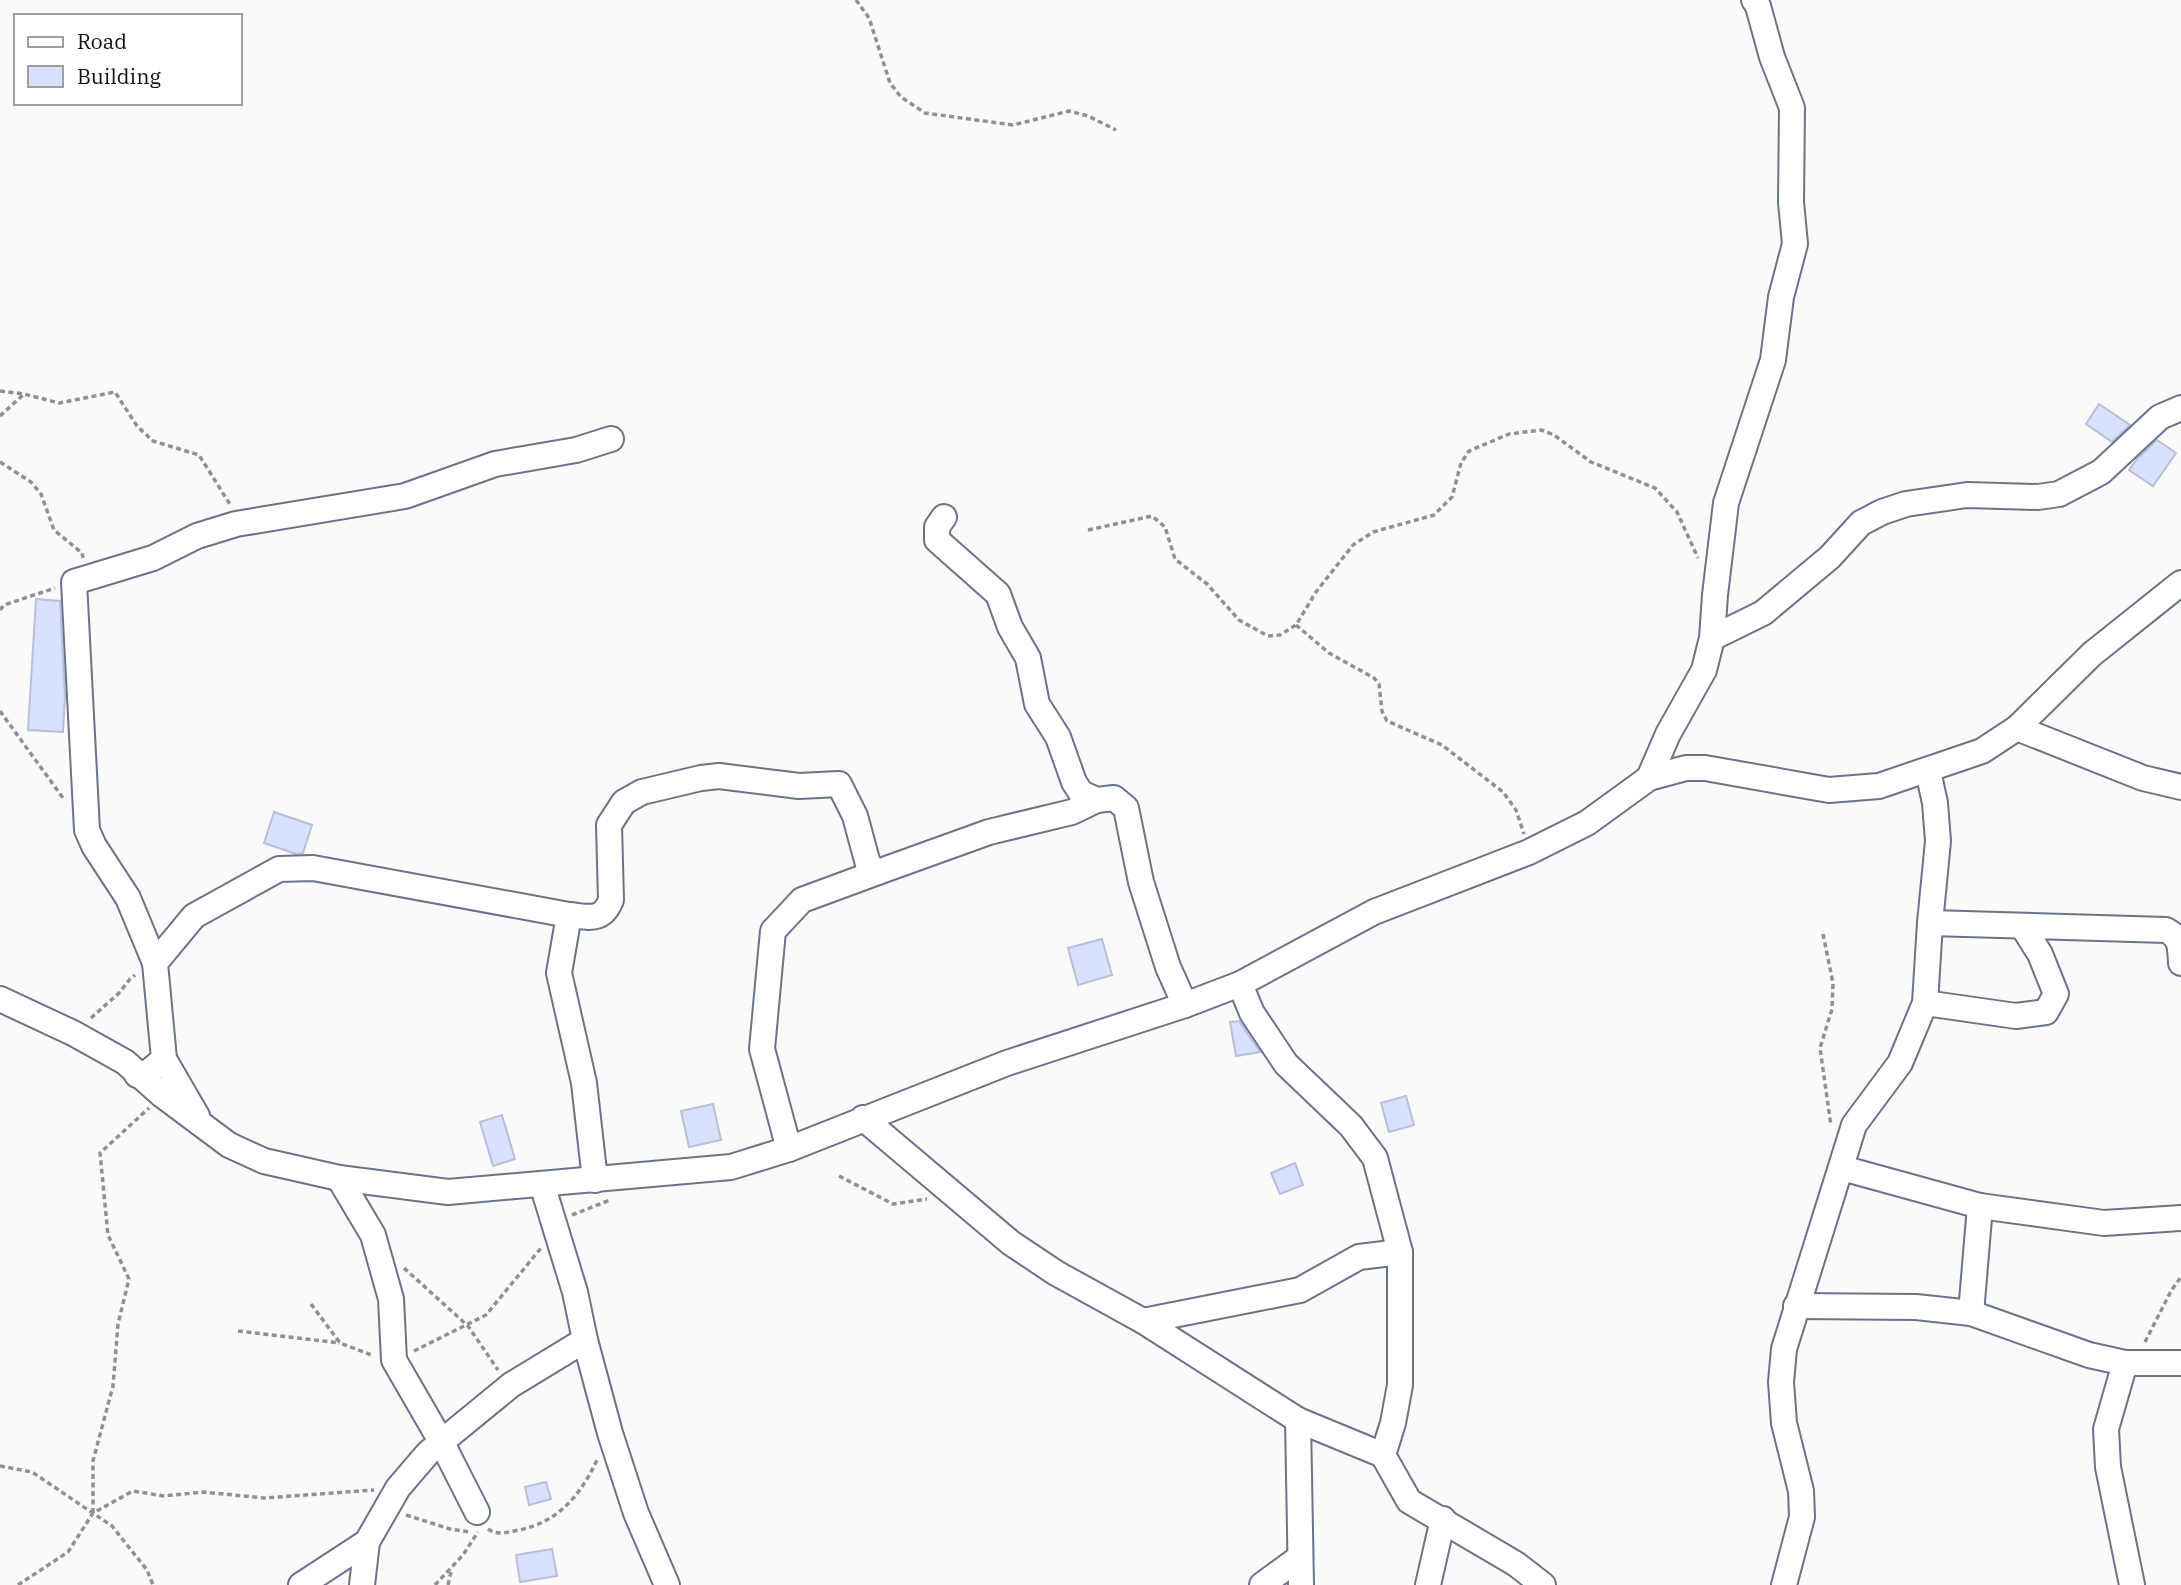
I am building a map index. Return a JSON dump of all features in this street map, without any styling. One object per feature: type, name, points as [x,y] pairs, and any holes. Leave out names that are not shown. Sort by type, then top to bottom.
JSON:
[{"type":"street","points":[[1650,778],[1668,734],[1704,670],[1712,638],[1726,503],[1773,360],[1781,297],[1795,244],[1791,202],[1792,108],[1772,57],[1755,0]]},
{"type":"street","points":[[1712,638],[1763,613],[1830,557],[1861,523],[1882,512],[1906,505],[1967,495],[2038,497],[2059,494],[2101,472],[2160,417],[2181,408]]},
{"type":"street","points":[[203,1128],[164,1059],[155,963],[128,898],[94,846],[87,830],[80,580],[153,558],[197,536],[236,524],[405,496],[495,464],[576,450],[611,439]]},
{"type":"street","points":[[944,517],[937,527],[937,540],[998,594],[1010,627],[1028,658],[1037,704],[1058,737],[1074,782],[1081,793],[1097,800]]},
{"type":"street","points":[[0,999],[74,1033],[125,1062],[137,1075],[203,1128],[229,1145],[264,1161],[339,1178],[448,1192],[731,1167],[789,1149],[1007,1063],[1241,984],[1374,912],[1529,852],[1587,823],[1650,778],[1686,768],[1705,768],[1829,790],[1879,786],[1982,751],[2017,728],[2092,654],[2181,583]]},
{"type":"street","points":[[2017,728],[2143,778],[2181,787]]},
{"type":"street","points":[[1784,1585],[1802,1517],[1801,1491],[1784,1423],[1781,1382],[1784,1349],[1854,1125],[1900,1063],[1926,1003],[1938,841],[1935,803],[1928,771]]},
{"type":"street","points":[[155,963],[194,916],[279,869],[313,868],[569,915],[596,917],[607,911],[611,900],[609,825],[624,802],[642,792],[701,778],[719,776],[799,786],[839,784],[855,816],[868,864],[878,872]]},
{"type":"street","points":[[789,1149],[762,1049],[773,931],[802,900],[878,872],[989,832],[1072,812],[1097,800],[1114,798],[1126,808],[1142,882],[1168,967],[1185,1005]]},
{"type":"street","points":[[569,915],[559,973],[584,1083],[595,1180]]},
{"type":"street","points":[[1930,923],[2166,930],[2176,935],[2180,945],[2181,963]]},
{"type":"street","points":[[1926,1003],[2016,1016],[2046,1012],[2056,994],[2040,954],[2023,927]]},
{"type":"street","points":[[1241,984],[1252,1013],[1286,1064],[1351,1126],[1375,1158],[1400,1252],[1400,1385],[1394,1423],[1383,1455]]},
{"type":"street","points":[[137,1075],[147,1073],[164,1059]]},
{"type":"street","points":[[863,1118],[1011,1243],[1056,1273],[1143,1321],[1298,1420],[1383,1455],[1409,1501],[1516,1563],[1543,1585]]},
{"type":"street","points":[[1843,1164],[1980,1206],[2104,1223],[2181,1218]]},
{"type":"street","points":[[339,1178],[373,1235],[391,1298],[394,1360],[442,1443],[477,1523]]},
{"type":"street","points":[[542,1184],[575,1292],[610,1433],[636,1513],[667,1585]]},
{"type":"street","points":[[1971,1313],[1980,1206]]},
{"type":"street","points":[[1143,1321],[1300,1290],[1359,1257],[1400,1252]]},
{"type":"street","points":[[1796,1306],[1916,1307],[1971,1313],[2088,1355],[2125,1363],[2181,1363]]},
{"type":"street","points":[[362,1585],[367,1542],[393,1497],[428,1453],[510,1385],[585,1340]]},
{"type":"street","points":[[2125,1363],[2106,1429],[2108,1467],[2132,1585]]},
{"type":"street","points":[[1298,1420],[1301,1585]]},
{"type":"street","points":[[1428,1585],[1443,1519]]},
{"type":"street","points":[[301,1585],[367,1542]]},
{"type":"street","points":[[1262,1585],[1299,1558]]},
{"type":"path","points":[[856,0],[869,18],[890,83],[901,97],[925,113],[1013,125],[1069,111],[1088,116],[1116,130]]},
{"type":"path","points":[[0,391],[59,403],[116,392],[137,426],[153,441],[200,455],[229,500],[236,524]]},
{"type":"path","points":[[0,416],[24,394]]},
{"type":"path","points":[[1088,530],[1152,516],[1165,527],[1175,559],[1207,584],[1239,620],[1268,636],[1280,635],[1296,625],[1316,592],[1353,545],[1373,532],[1434,516],[1452,497],[1461,463],[1469,451],[1510,434],[1541,430],[1554,435],[1591,462],[1655,488],[1677,512],[1699,561]]},
{"type":"path","points":[[0,462],[31,482],[41,494],[54,530],[82,553],[80,580],[4,605],[0,610]]},
{"type":"path","points":[[1296,625],[1329,653],[1374,678],[1379,684],[1382,711],[1387,721],[1442,745],[1503,792],[1516,810],[1529,852]]},
{"type":"path","points":[[0,712],[87,830]]},
{"type":"path","points":[[1823,934],[1833,983],[1832,1009],[1820,1048],[1834,1144],[1843,1164]]},
{"type":"path","points":[[74,1033],[119,993],[130,979],[155,963]]},
{"type":"path","points":[[93,1513],[93,1461],[113,1386],[118,1324],[129,1279],[108,1235],[100,1153],[162,1095]]},
{"type":"path","points":[[839,1176],[893,1204],[957,1197]]},
{"type":"path","points":[[238,1331],[340,1343],[369,1355],[394,1360],[486,1315],[541,1249],[557,1236],[569,1217],[620,1196]]},
{"type":"path","points":[[401,1265],[468,1326],[510,1385]]},
{"type":"path","points":[[2125,1363],[2144,1343],[2181,1277]]},
{"type":"path","points":[[311,1304],[340,1343]]},
{"type":"path","points":[[18,1585],[68,1552],[93,1513],[133,1491],[164,1496],[203,1492],[264,1498],[393,1497],[409,1516],[450,1530],[477,1523],[499,1534],[529,1528],[549,1521],[566,1507],[594,1466],[610,1433]]},
{"type":"path","points":[[0,1466],[32,1472],[112,1526],[146,1570],[153,1585]]},
{"type":"path","points":[[435,1585],[451,1570],[477,1523]]},
{"type":"path","points":[[449,1585],[451,1570]]},
{"type":"building","points":[[2099,404],[2130,425],[2112,442],[2086,424]]},
{"type":"building","points":[[2157,440],[2176,453],[2153,486],[2129,470]]},
{"type":"building","points":[[36,599],[60,601],[65,697],[63,732],[28,730]]},
{"type":"building","points":[[274,812],[312,825],[303,853],[296,854],[264,843]]},
{"type":"building","points":[[1102,939],[1112,975],[1078,985],[1068,948]]},
{"type":"building","points":[[1239,1021],[1260,1052],[1236,1056],[1230,1022]]},
{"type":"building","points":[[1406,1096],[1414,1125],[1389,1132],[1381,1103]]},
{"type":"building","points":[[713,1104],[721,1140],[689,1147],[681,1111]]},
{"type":"building","points":[[502,1115],[515,1159],[493,1166],[480,1122]]},
{"type":"building","points":[[1295,1163],[1303,1185],[1280,1194],[1271,1173]]},
{"type":"building","points":[[546,1482],[551,1499],[529,1505],[525,1487]]},
{"type":"building","points":[[552,1549],[557,1576],[520,1582],[516,1555]]}]
